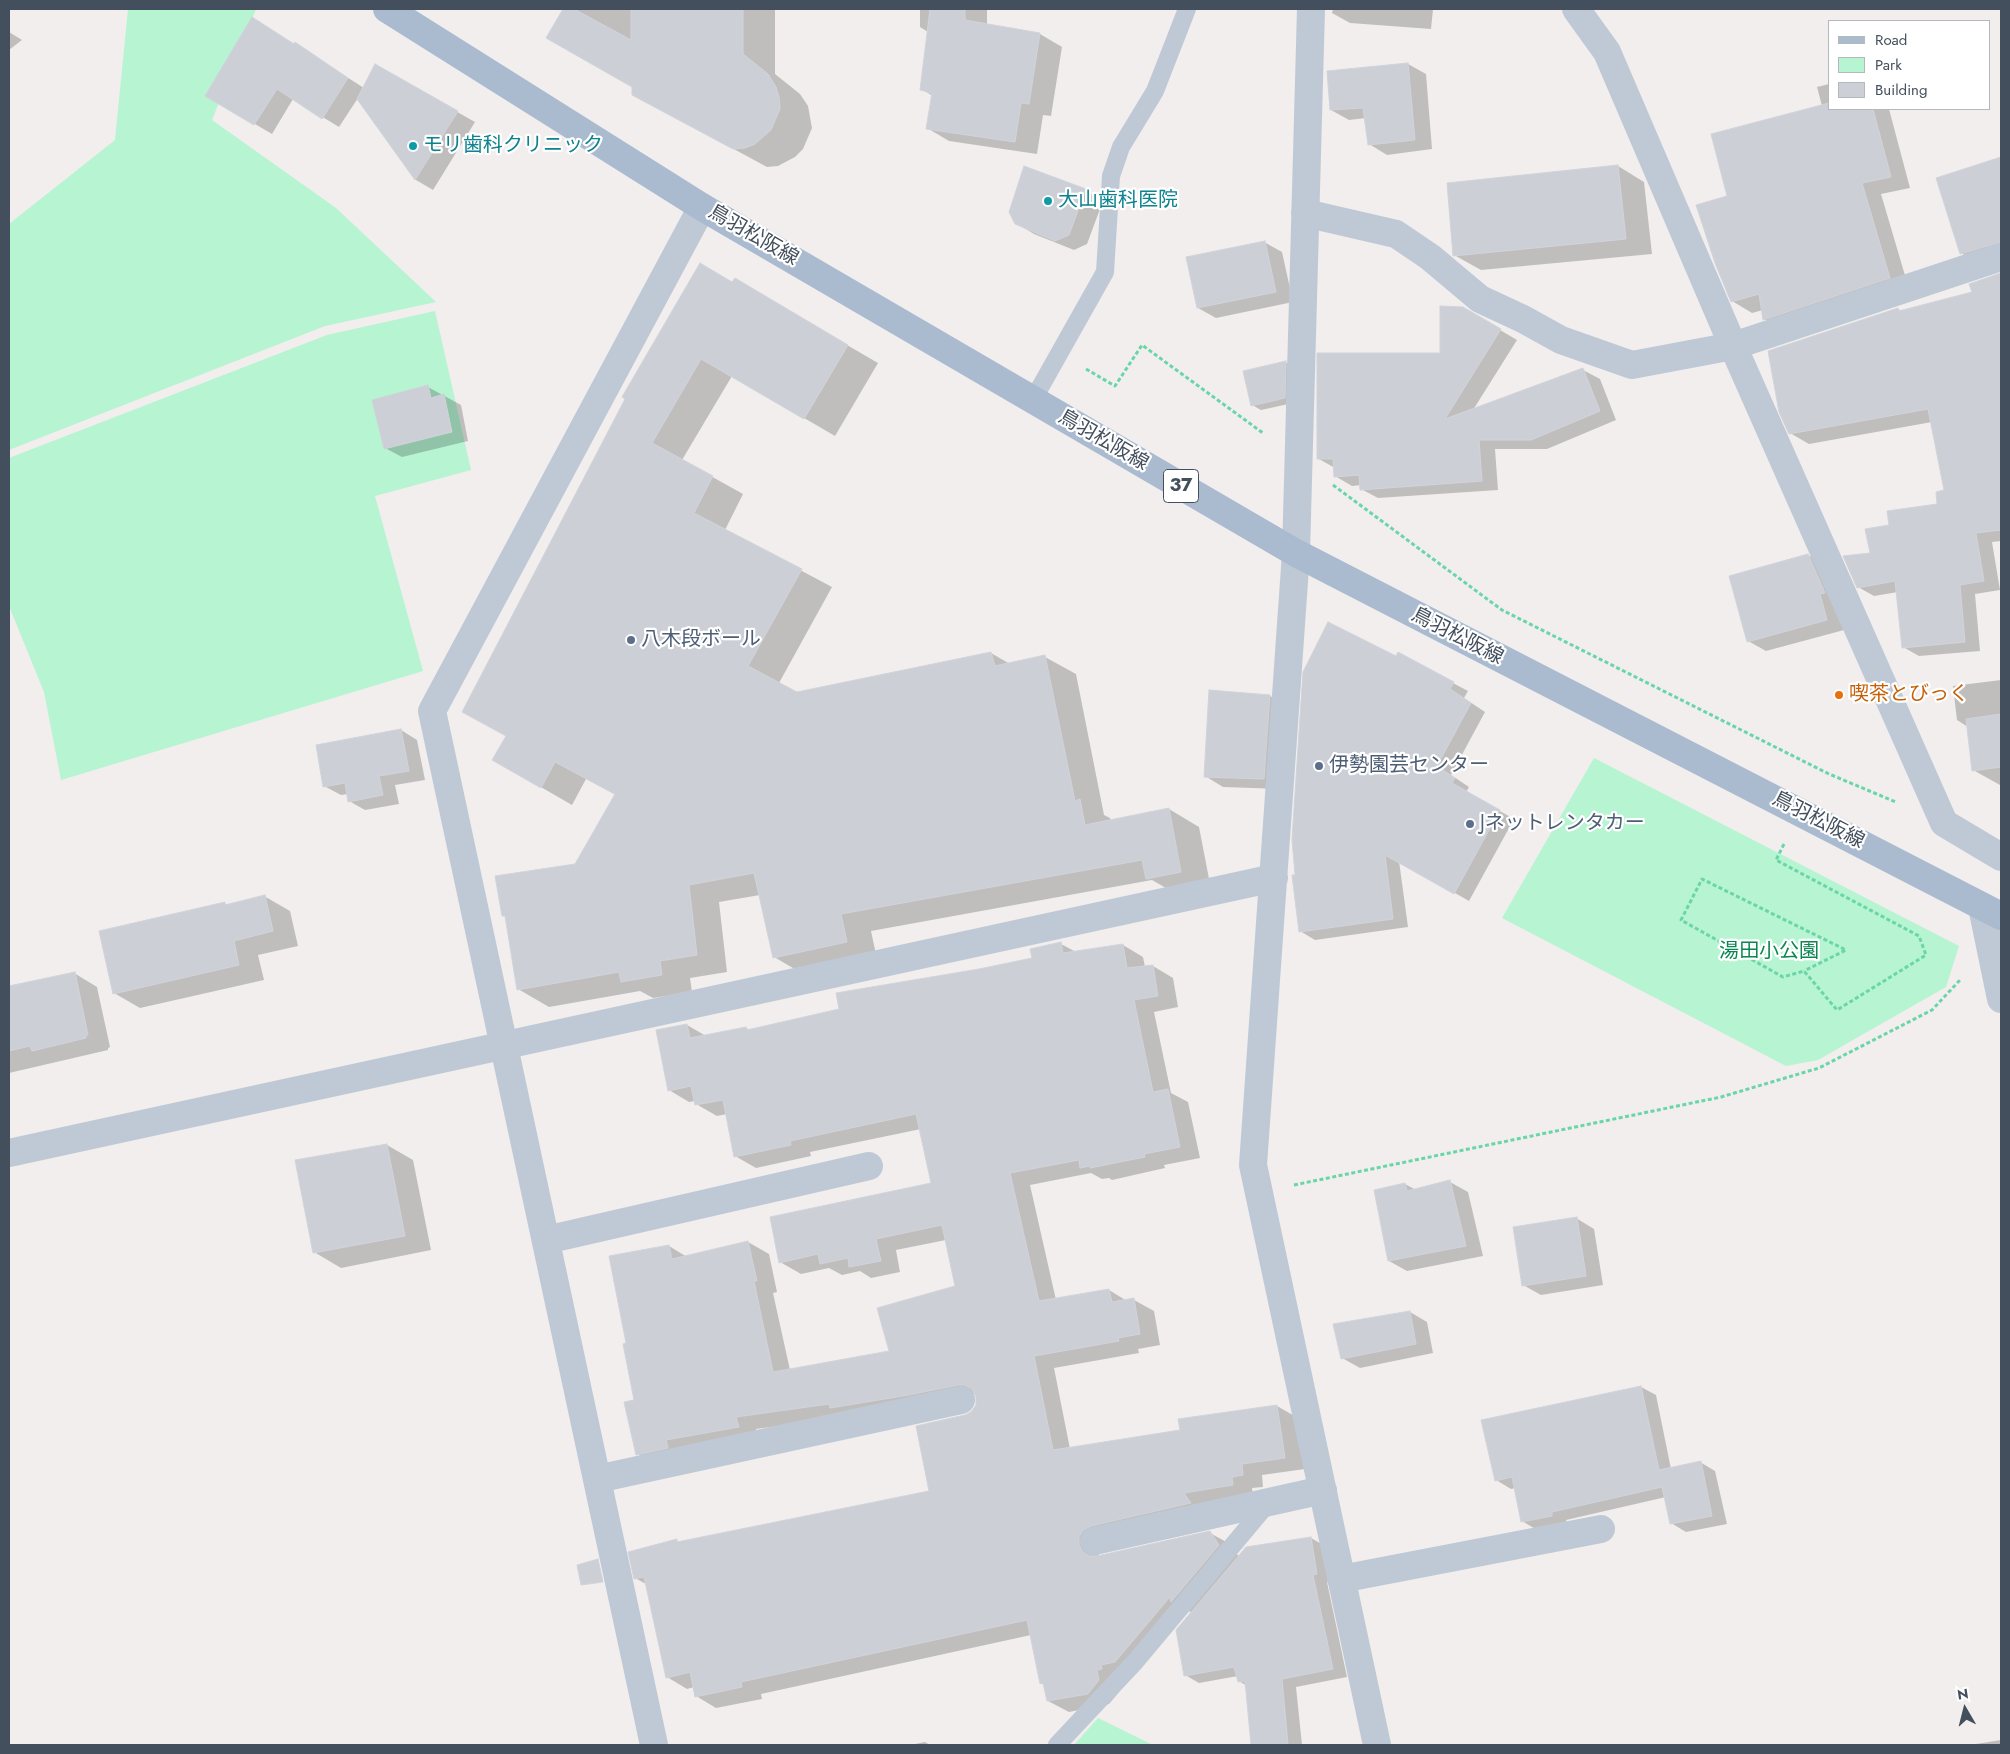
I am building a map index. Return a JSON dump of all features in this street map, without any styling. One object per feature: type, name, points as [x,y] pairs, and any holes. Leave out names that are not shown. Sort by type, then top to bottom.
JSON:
[{"type":"main road","name":"鳥羽松阪線","points":[[387,9],[702,207],[1296,553],[1992,911]]},
{"type":"street","points":[[1312,9],[1296,553],[1253,1165],[1376,1745]]},
{"type":"street","points":[[1576,9],[1607,52],[1733,346],[1944,824],[2001,857]]},
{"type":"street","points":[[654,1745],[432,711],[702,207]]},
{"type":"street","points":[[1305,213],[1396,234],[1430,257],[1480,299],[1523,319],[1561,340],[1632,365],[1733,346],[2001,257]]},
{"type":"street","points":[[9,1153],[1274,878]]},
{"type":"street","points":[[1992,911],[1991,948],[2001,999]]},
{"type":"street","points":[[546,1240],[869,1166]]},
{"type":"street","points":[[597,1479],[961,1400]]},
{"type":"street","points":[[1094,1541],[1322,1490]]},
{"type":"street","points":[[1341,1579],[1601,1529]]},
{"type":"lane","points":[[1032,400],[1105,272],[1112,176],[1121,147],[1155,91],[1187,9]]},
{"type":"lane","points":[[1057,1745],[1135,1662],[1269,1502]]},
{"type":"path","points":[[1059,353],[1115,386],[1142,345],[1502,610],[1829,774],[1944,824]]},
{"type":"path","points":[[1801,813],[1776,860],[1919,936],[1926,955],[1837,1010],[1804,971]]},
{"type":"path","points":[[1702,879],[1846,950],[1804,971],[1783,977],[1681,920],[1702,879]]},
{"type":"path","points":[[1259,1192],[1722,1097],[1819,1068],[1932,1010],[1991,948]]},
{"type":"green space","points":[[128,9],[256,9],[212,120],[336,208],[436,302],[325,326],[9,450],[9,224],[115,140]]},
{"type":"green space","points":[[435,311],[471,470],[375,496],[423,671],[61,780],[44,692],[9,606],[9,458],[327,335]]},
{"type":"green space","name":"湯田小公園","points":[[1594,758],[1959,946],[1946,987],[1818,1060],[1786,1066],[1502,918]]},
{"type":"green space","points":[[1098,1718],[1153,1745],[1074,1745]]},
{"type":"building","points":[[563,9],[574,9],[631,40],[631,9],[743,9],[743,54],[768,74],[776,87],[779,97],[780,109],[771,130],[755,144],[745,148],[733,149],[632,95],[632,87],[546,38]]},
{"type":"building","points":[[930,9],[965,9],[965,20],[1040,33],[1029,104],[1021,103],[1015,142],[926,129],[932,93],[920,90]]},
{"type":"building","points":[[252,17],[294,44],[295,42],[348,78],[322,119],[277,89],[254,125],[205,96]]},
{"type":"building","points":[[1408,63],[1415,140],[1368,145],[1363,108],[1330,110],[1327,71]]},
{"type":"building","name":"モリ歯科クリニック","points":[[375,64],[458,111],[415,180],[357,99]]},
{"type":"building","points":[[1828,103],[1828,110],[1873,110],[1891,177],[1862,183],[1890,278],[1763,320],[1759,294],[1731,302],[1715,263],[1696,205],[1727,196],[1711,134]]},
{"type":"building","points":[[2001,157],[2001,242],[1960,254],[1936,178]]},
{"type":"building","points":[[1618,165],[1626,239],[1453,256],[1447,183]]},
{"type":"building","name":"大山歯科医院","points":[[1024,166],[1086,189],[1069,235],[1055,241],[1015,224],[1009,212]]},
{"type":"building","points":[[1265,241],[1276,292],[1197,308],[1186,257]]},
{"type":"building","points":[[700,263],[732,282],[735,278],[848,345],[804,419],[701,359],[652,443],[713,476],[694,513],[802,569],[748,666],[797,692],[991,652],[995,666],[1045,655],[1075,801],[1080,799],[1085,825],[1169,808],[1181,872],[1146,879],[1142,860],[841,914],[847,942],[773,958],[754,873],[689,885],[697,955],[660,961],[662,975],[621,982],[619,972],[517,990],[505,916],[502,916],[495,876],[575,864],[615,794],[555,762],[541,788],[492,760],[506,736],[462,712],[625,399],[622,397]]},
{"type":"building","points":[[2001,273],[2001,530],[1976,533],[1984,581],[1960,585],[1965,642],[1902,648],[1895,581],[1857,588],[1843,556],[1870,553],[1865,529],[1889,525],[1887,511],[1937,504],[1936,492],[1944,490],[1928,409],[1789,434],[1779,412],[1768,351],[1898,308],[1899,311],[1972,292],[1969,284]]},
{"type":"building","points":[[1440,306],[1463,307],[1501,329],[1445,419],[1583,368],[1600,411],[1531,440],[1479,440],[1482,481],[1360,490],[1359,475],[1334,477],[1333,459],[1317,459],[1317,353],[1440,353]]},
{"type":"building","points":[[1286,361],[1285,398],[1251,406],[1243,371]]},
{"type":"building","points":[[428,385],[431,398],[444,394],[452,432],[384,449],[372,400]]},
{"type":"building","points":[[1808,554],[1825,593],[1820,594],[1827,620],[1747,642],[1729,576]]},
{"type":"building","points":[[1328,622],[1396,656],[1398,652],[1454,682],[1450,689],[1471,703],[1437,766],[1455,778],[1452,783],[1500,810],[1454,894],[1385,855],[1393,919],[1299,932],[1292,875],[1295,875],[1292,839],[1303,672]]},
{"type":"building","points":[[1209,690],[1270,695],[1264,779],[1204,777]]},
{"type":"building","points":[[2001,714],[2001,767],[1972,771],[1966,719]]},
{"type":"building","points":[[401,729],[409,771],[379,776],[383,795],[348,802],[345,783],[323,787],[316,745]]},
{"type":"building","points":[[265,895],[273,931],[234,941],[239,965],[113,994],[99,931],[225,902],[225,905]]},
{"type":"building","points":[[1061,942],[1063,953],[1123,944],[1127,968],[1153,965],[1158,996],[1134,1000],[1153,1092],[1168,1089],[1180,1147],[1144,1154],[1145,1157],[1090,1168],[1090,1166],[1080,1168],[1079,1160],[1010,1173],[1039,1301],[1109,1289],[1112,1302],[1134,1298],[1140,1334],[1118,1338],[1119,1341],[1034,1356],[1053,1450],[1180,1430],[1178,1419],[1277,1405],[1285,1458],[1242,1464],[1243,1475],[1232,1477],[1233,1485],[1184,1493],[1191,1503],[1091,1526],[1083,1530],[1079,1537],[1079,1545],[1083,1552],[1090,1556],[1210,1531],[1219,1545],[1171,1602],[1170,1597],[1115,1662],[1101,1665],[1102,1669],[1097,1670],[1099,1680],[1088,1694],[1047,1701],[1043,1683],[1040,1684],[1027,1620],[741,1682],[742,1687],[695,1697],[690,1672],[666,1678],[644,1577],[634,1579],[628,1552],[677,1539],[677,1542],[929,1491],[916,1426],[965,1415],[971,1412],[976,1405],[976,1397],[972,1389],[965,1385],[958,1385],[830,1408],[829,1404],[736,1417],[739,1427],[666,1440],[668,1448],[636,1455],[624,1402],[634,1400],[623,1344],[626,1343],[609,1256],[669,1245],[672,1259],[748,1241],[757,1281],[754,1281],[773,1372],[889,1351],[877,1308],[955,1286],[942,1225],[876,1239],[881,1261],[849,1267],[848,1258],[820,1264],[818,1254],[779,1263],[770,1217],[931,1183],[916,1114],[790,1141],[791,1145],[734,1157],[723,1100],[695,1105],[691,1086],[668,1091],[656,1030],[687,1024],[690,1038],[746,1027],[747,1030],[839,1009],[836,993],[979,969],[1032,958],[1030,949]]},
{"type":"building","points":[[75,972],[88,1035],[86,1035],[86,1038],[32,1051],[30,1046],[9,1051],[9,986]]},
{"type":"building","points":[[387,1144],[405,1236],[313,1253],[295,1160]]},
{"type":"building","points":[[1450,1180],[1466,1246],[1388,1261],[1374,1190],[1405,1183],[1407,1191]]},
{"type":"building","points":[[1577,1217],[1586,1276],[1522,1286],[1513,1227]]},
{"type":"building","points":[[1410,1311],[1416,1344],[1341,1359],[1333,1324]]},
{"type":"building","points":[[1641,1386],[1659,1470],[1701,1461],[1712,1516],[1670,1524],[1662,1487],[1552,1512],[1552,1516],[1521,1522],[1512,1477],[1495,1481],[1481,1420]]},
{"type":"building","points":[[1311,1537],[1317,1574],[1313,1575],[1333,1669],[1282,1679],[1288,1745],[1251,1745],[1245,1681],[1238,1682],[1234,1667],[1184,1676],[1176,1630],[1246,1547]]},
{"type":"building","points":[[598,1559],[603,1582],[581,1585],[577,1565]]},
{"type":"place","name":"モリ歯科クリニック","points":[[413,146]]},
{"type":"place","name":"大山歯科医院","points":[[1048,201]]},
{"type":"place","name":"八木段ボール","points":[[631,640]]},
{"type":"place","name":"喫茶とびっく","points":[[1839,695]]},
{"type":"place","name":"伊勢園芸センター","points":[[1319,766]]},
{"type":"place","name":"Jネットレンタカー","points":[[1470,824]]}]
